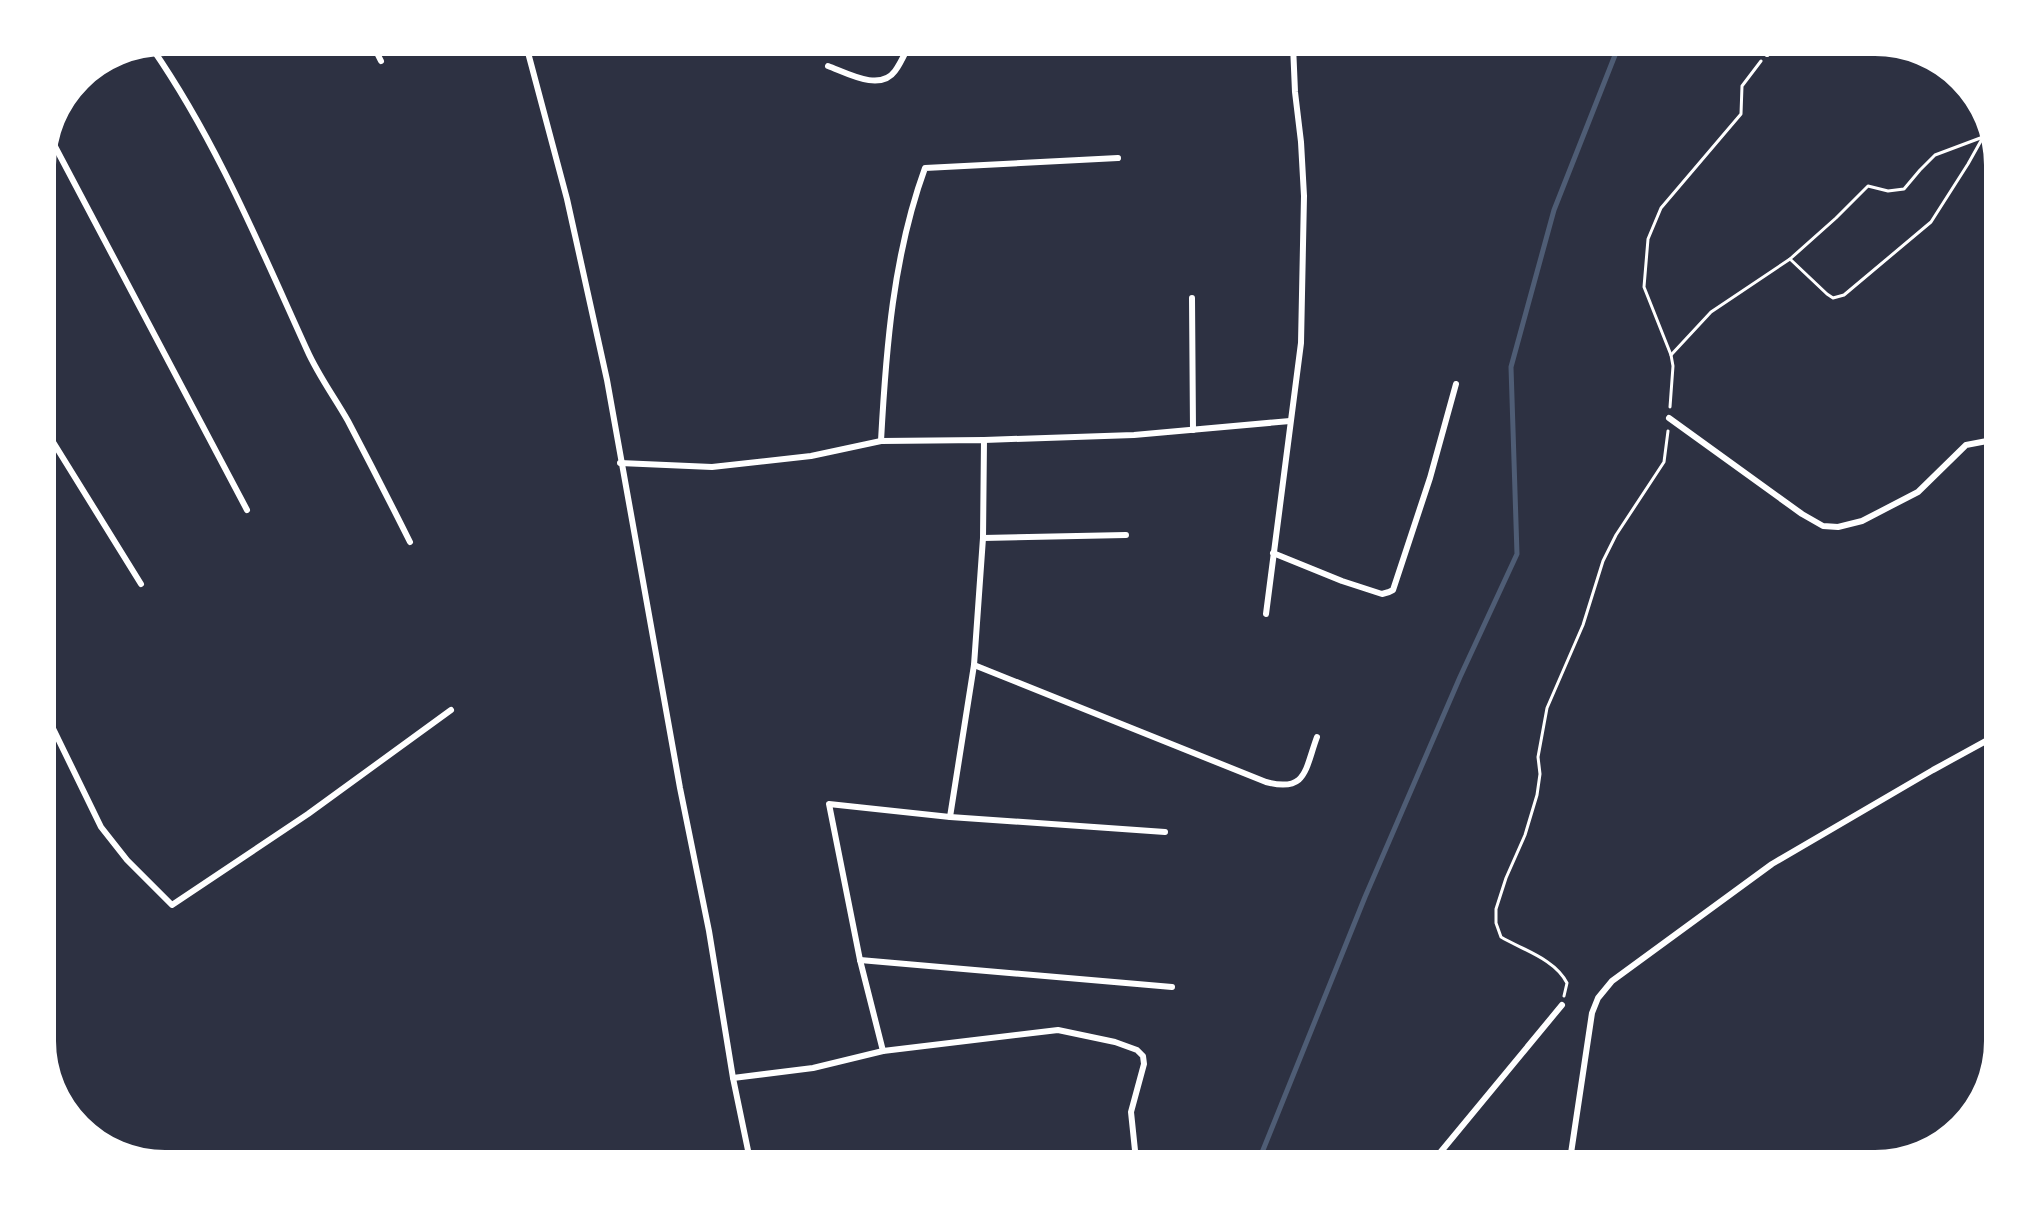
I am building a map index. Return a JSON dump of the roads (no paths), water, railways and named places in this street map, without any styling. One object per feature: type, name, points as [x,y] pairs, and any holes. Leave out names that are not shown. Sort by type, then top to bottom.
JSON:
[{"type":"street","points":[[157,56],[194,115],[226,174],[278,283],[308,353],[347,420],[410,542]]},
{"type":"street","points":[[378,56],[381,61]]},
{"type":"street","points":[[529,56],[567,199],[607,380],[620,463],[709,931],[733,1078],[748,1150]]},
{"type":"street","points":[[828,66],[869,80],[880,81],[888,78],[895,71],[904,56]]},
{"type":"street","points":[[1266,614],[1301,343],[1304,196],[1293,56]]},
{"type":"street","points":[[56,149],[247,510]]},
{"type":"street","points":[[881,441],[894,287],[917,190],[925,168],[1118,158]]},
{"type":"street","points":[[1192,298],[1193,430]]},
{"type":"street","points":[[1274,554],[1382,594],[1393,590],[1430,478],[1456,384]]},
{"type":"street","points":[[1669,418],[1802,514],[1823,526],[1838,527],[1862,521],[1918,492],[1966,445],[1984,442]]},
{"type":"street","points":[[620,463],[712,467],[811,456],[881,441],[1134,435],[1290,421]]},
{"type":"street","points":[[950,817],[974,665],[983,538],[984,440]]},
{"type":"street","points":[[56,447],[141,584]]},
{"type":"street","points":[[983,538],[1126,535]]},
{"type":"street","points":[[974,665],[1266,782],[1282,786],[1298,781],[1304,773],[1317,737]]},
{"type":"street","points":[[56,735],[101,827],[127,860],[172,905],[308,814],[451,710]]},
{"type":"street","points":[[1572,1150],[1592,1013],[1598,998],[1612,981],[1772,864],[1984,742]]},
{"type":"street","points":[[883,1051],[860,960],[829,804],[950,817],[1165,832]]},
{"type":"street","points":[[860,960],[1172,987]]},
{"type":"street","points":[[1442,1150],[1562,1005]]},
{"type":"street","points":[[733,1078],[813,1068],[883,1051],[1058,1030],[1115,1042],[1137,1050],[1143,1056],[1144,1064],[1131,1112],[1134,1150]]},
{"type":"waterway","points":[[1263,1150],[1365,897],[1460,677],[1517,554],[1511,367],[1554,210],[1615,56]]}]
